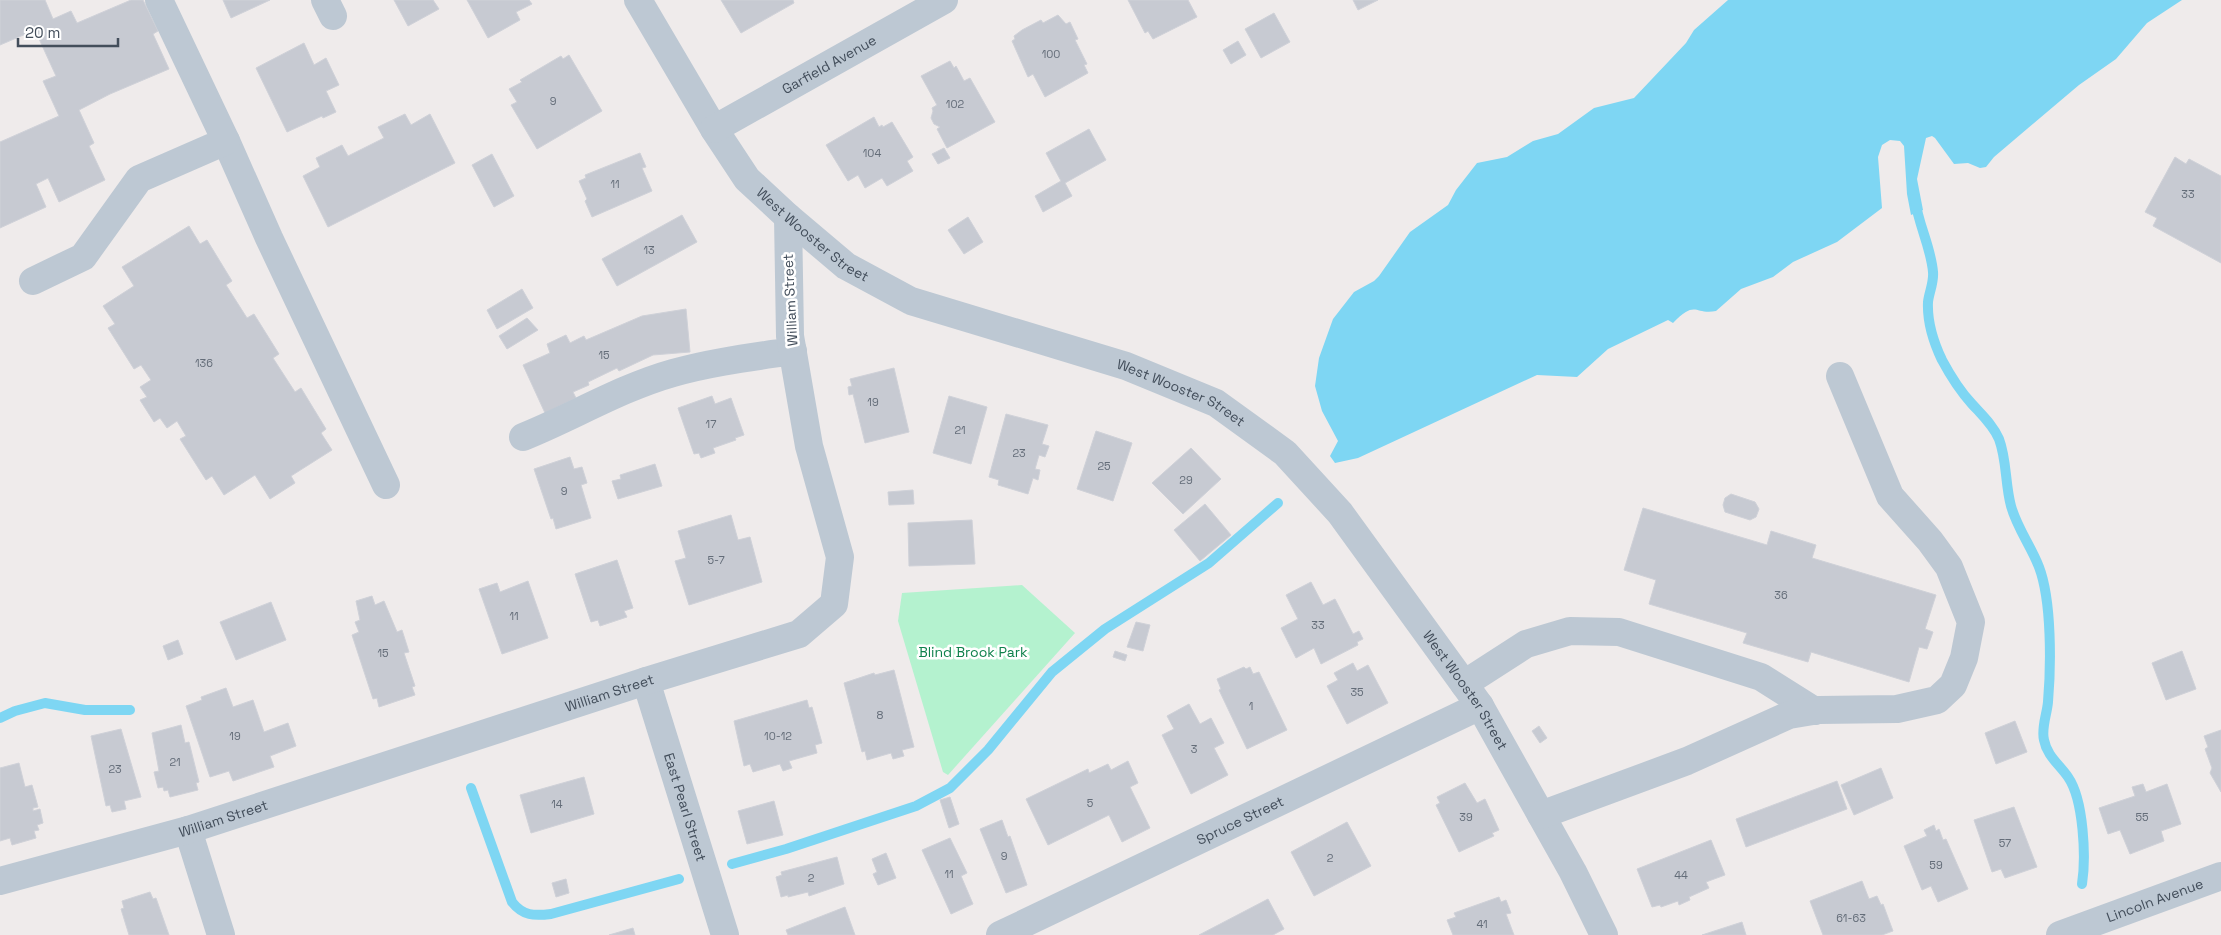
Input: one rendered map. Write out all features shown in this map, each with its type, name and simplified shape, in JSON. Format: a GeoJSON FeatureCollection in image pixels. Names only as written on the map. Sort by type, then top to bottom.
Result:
{"type":"FeatureCollection","features":[{"type":"Feature","properties":{"kind":"street"},"geometry":{"type":"LineString","coordinates":[[159,0],[386,485]]}},
{"type":"Feature","properties":{"kind":"street","name":"West Wooster Street"},"geometry":{"type":"LineString","coordinates":[[638,0],[714,129],[747,179],[846,266],[911,301],[1126,366],[1216,403],[1285,453],[1340,513],[1480,706],[1573,872],[1604,935]]}},
{"type":"Feature","properties":{"kind":"street","name":"Garfield Avenue"},"geometry":{"type":"LineString","coordinates":[[714,129],[944,0]]}},
{"type":"Feature","properties":{"kind":"street"},"geometry":{"type":"LineString","coordinates":[[33,281],[83,257],[139,179],[226,141]]}},
{"type":"Feature","properties":{"kind":"street","name":"William Street"},"geometry":{"type":"LineString","coordinates":[[0,882],[188,830],[646,681],[799,634],[834,604],[840,557],[809,446],[790,336],[788,217]]}},
{"type":"Feature","properties":{"kind":"street"},"geometry":{"type":"LineString","coordinates":[[523,437],[621,392],[672,373],[793,351]]}},
{"type":"Feature","properties":{"kind":"street"},"geometry":{"type":"LineString","coordinates":[[1541,815],[1687,761],[1788,715],[1814,711],[1897,709],[1936,700],[1953,685],[1964,658],[1971,622],[1949,567],[1930,541],[1890,496],[1840,376]]}},
{"type":"Feature","properties":{"kind":"street"},"geometry":{"type":"LineString","coordinates":[[1464,684],[1526,644],[1570,631],[1619,632],[1761,677],[1814,711]]}},
{"type":"Feature","properties":{"kind":"street","name":"East Pearl Street"},"geometry":{"type":"LineString","coordinates":[[646,681],[725,935]]}},
{"type":"Feature","properties":{"kind":"street","name":"Spruce Street"},"geometry":{"type":"LineString","coordinates":[[1000,935],[1480,706]]}},
{"type":"Feature","properties":{"kind":"street"},"geometry":{"type":"LineString","coordinates":[[188,830],[221,935]]}},
{"type":"Feature","properties":{"kind":"street","name":"Lincoln Avenue"},"geometry":{"type":"LineString","coordinates":[[2060,935],[2221,876]]}},
{"type":"Feature","properties":{"kind":"green space","name":"Blind Brook Park"},"geometry":{"type":"Polygon","coordinates":[[[1022,585],[1075,633],[948,775],[943,772],[898,621],[902,593],[1022,585]]]}},
{"type":"Feature","properties":{"kind":"water"},"geometry":{"type":"Polygon","coordinates":[[[1728,0],[2182,0],[2147,23],[2116,59],[2079,85],[1994,157],[1986,167],[1980,168],[1968,163],[1954,164],[1935,138],[1932,136],[1926,138],[1917,179],[1923,210],[1911,215],[1907,194],[1904,146],[1900,141],[1890,140],[1882,145],[1878,157],[1882,208],[1837,242],[1793,262],[1773,277],[1741,289],[1716,311],[1691,310],[1673,323],[1668,320],[1608,349],[1577,377],[1537,375],[1358,458],[1335,463],[1330,456],[1338,441],[1322,411],[1315,386],[1319,358],[1333,319],[1354,292],[1374,281],[1379,276],[1410,232],[1448,205],[1456,190],[1477,163],[1507,157],[1533,141],[1558,134],[1594,108],[1634,98],[1686,43],[1694,30],[1728,0]]]}},
{"type":"Feature","properties":{"kind":"building"},"geometry":{"type":"Polygon","coordinates":[[[0,0],[45,0],[53,19],[71,11],[77,23],[131,0],[143,0],[158,31],[153,34],[169,69],[110,94],[79,110],[94,143],[89,146],[105,180],[59,202],[48,178],[36,184],[46,207],[0,228],[0,142],[59,116],[43,81],[56,76],[35,30],[0,45],[0,0]]]}},
{"type":"Feature","properties":{"kind":"building"},"geometry":{"type":"Polygon","coordinates":[[[223,0],[270,0],[231,18],[223,0]]]}},
{"type":"Feature","properties":{"kind":"building"},"geometry":{"type":"Polygon","coordinates":[[[394,0],[433,0],[439,9],[408,26],[394,0]]]}},
{"type":"Feature","properties":{"kind":"building"},"geometry":{"type":"Polygon","coordinates":[[[467,0],[529,0],[532,4],[516,12],[520,20],[488,38],[467,0]]]}},
{"type":"Feature","properties":{"kind":"building"},"geometry":{"type":"Polygon","coordinates":[[[721,0],[793,0],[794,3],[741,33],[721,0]]]}},
{"type":"Feature","properties":{"kind":"building"},"geometry":{"type":"Polygon","coordinates":[[[1128,0],[1188,0],[1197,17],[1153,39],[1148,31],[1145,33],[1128,0]]]}},
{"type":"Feature","properties":{"kind":"building"},"geometry":{"type":"Polygon","coordinates":[[[1353,0],[1378,0],[1358,10],[1353,0]]]}},
{"type":"Feature","properties":{"kind":"building"},"geometry":{"type":"Polygon","coordinates":[[[1274,13],[1290,42],[1261,58],[1245,29],[1274,13]]]}},
{"type":"Feature","properties":{"kind":"building"},"geometry":{"type":"Polygon","coordinates":[[[1058,15],[1066,24],[1070,22],[1078,39],[1075,40],[1087,64],[1084,65],[1088,73],[1045,97],[1033,74],[1028,77],[1012,41],[1015,39],[1014,36],[1022,30],[1041,20],[1043,23],[1058,15]]]}},
{"type":"Feature","properties":{"kind":"building"},"geometry":{"type":"Polygon","coordinates":[[[1238,41],[1246,55],[1231,64],[1223,50],[1238,41]]]}},
{"type":"Feature","properties":{"kind":"building"},"geometry":{"type":"Polygon","coordinates":[[[304,43],[314,65],[326,58],[339,85],[326,91],[336,112],[323,118],[322,116],[287,132],[256,68],[304,43]]]}},
{"type":"Feature","properties":{"kind":"building"},"geometry":{"type":"Polygon","coordinates":[[[569,55],[602,111],[537,149],[511,105],[517,102],[509,89],[522,82],[520,80],[561,56],[563,59],[569,55]]]}},
{"type":"Feature","properties":{"kind":"building"},"geometry":{"type":"Polygon","coordinates":[[[950,61],[954,68],[956,66],[964,81],[970,78],[995,122],[947,148],[937,129],[940,127],[934,124],[931,118],[932,108],[937,105],[921,76],[950,61]]]}},
{"type":"Feature","properties":{"kind":"building"},"geometry":{"type":"Polygon","coordinates":[[[405,114],[411,125],[430,114],[455,163],[328,227],[303,176],[320,167],[316,158],[342,145],[348,156],[384,138],[378,127],[405,114]]]}},
{"type":"Feature","properties":{"kind":"building"},"geometry":{"type":"Polygon","coordinates":[[[874,117],[879,127],[892,122],[913,157],[907,161],[913,171],[887,186],[882,178],[865,188],[858,175],[848,181],[826,145],[874,117]]]}},
{"type":"Feature","properties":{"kind":"building"},"geometry":{"type":"Polygon","coordinates":[[[1089,129],[1106,160],[1065,183],[1072,196],[1043,212],[1035,196],[1061,181],[1046,153],[1089,129]]]}},
{"type":"Feature","properties":{"kind":"building"},"geometry":{"type":"Polygon","coordinates":[[[944,148],[950,158],[938,164],[932,154],[944,148]]]}},
{"type":"Feature","properties":{"kind":"building"},"geometry":{"type":"Polygon","coordinates":[[[640,153],[646,167],[642,168],[652,191],[592,217],[579,181],[586,178],[585,175],[640,153]]]}},
{"type":"Feature","properties":{"kind":"building"},"geometry":{"type":"Polygon","coordinates":[[[492,154],[514,196],[494,207],[472,165],[492,154]]]}},
{"type":"Feature","properties":{"kind":"building"},"geometry":{"type":"Polygon","coordinates":[[[2175,157],[2186,164],[2189,159],[2221,176],[2221,263],[2153,226],[2157,218],[2145,212],[2175,157]]]}},
{"type":"Feature","properties":{"kind":"building"},"geometry":{"type":"Polygon","coordinates":[[[682,215],[697,242],[617,286],[602,259],[682,215]]]}},
{"type":"Feature","properties":{"kind":"building"},"geometry":{"type":"Polygon","coordinates":[[[968,217],[983,242],[964,254],[948,230],[968,217]]]}},
{"type":"Feature","properties":{"kind":"building"},"geometry":{"type":"Polygon","coordinates":[[[189,226],[200,244],[207,240],[232,281],[226,285],[247,318],[254,314],[279,354],[273,358],[295,392],[301,388],[326,429],[321,433],[332,450],[291,476],[295,483],[270,499],[255,475],[224,495],[212,476],[206,480],[180,439],[186,436],[177,421],[167,428],[160,418],[154,422],[140,400],[147,397],[140,387],[151,380],[141,365],[134,369],[108,328],[115,324],[103,306],[134,286],[122,267],[189,226]]]}},
{"type":"Feature","properties":{"kind":"building"},"geometry":{"type":"Polygon","coordinates":[[[522,289],[533,308],[497,329],[487,310],[522,289]]]}},
{"type":"Feature","properties":{"kind":"building"},"geometry":{"type":"Polygon","coordinates":[[[686,309],[690,352],[653,355],[619,371],[617,368],[588,382],[589,385],[573,392],[576,398],[545,413],[523,365],[550,353],[547,344],[566,335],[570,343],[584,336],[586,340],[642,316],[686,309]]]}},
{"type":"Feature","properties":{"kind":"building"},"geometry":{"type":"Polygon","coordinates":[[[527,318],[538,330],[507,349],[499,336],[527,318]]]}},
{"type":"Feature","properties":{"kind":"building"},"geometry":{"type":"Polygon","coordinates":[[[894,368],[909,432],[865,443],[853,394],[849,395],[848,387],[852,386],[850,379],[894,368]]]}},
{"type":"Feature","properties":{"kind":"building"},"geometry":{"type":"Polygon","coordinates":[[[712,396],[715,404],[731,398],[744,435],[735,438],[736,440],[713,448],[715,453],[701,458],[699,453],[694,454],[678,408],[712,396]]]}},
{"type":"Feature","properties":{"kind":"building"},"geometry":{"type":"Polygon","coordinates":[[[949,396],[987,407],[971,464],[933,453],[949,396]]]}},
{"type":"Feature","properties":{"kind":"building"},"geometry":{"type":"Polygon","coordinates":[[[1006,414],[1048,425],[1042,444],[1049,446],[1045,457],[1039,455],[1035,469],[1040,470],[1038,480],[1033,478],[1028,494],[998,485],[999,480],[989,477],[1006,414]]]}},
{"type":"Feature","properties":{"kind":"building"},"geometry":{"type":"Polygon","coordinates":[[[1096,431],[1132,443],[1113,501],[1077,489],[1096,431]]]}},
{"type":"Feature","properties":{"kind":"building"},"geometry":{"type":"Polygon","coordinates":[[[1191,448],[1221,479],[1183,514],[1152,483],[1191,448]]]}},
{"type":"Feature","properties":{"kind":"building"},"geometry":{"type":"Polygon","coordinates":[[[570,457],[574,469],[582,467],[587,483],[581,485],[591,518],[556,529],[534,469],[570,457]]]}},
{"type":"Feature","properties":{"kind":"building"},"geometry":{"type":"Polygon","coordinates":[[[655,464],[662,486],[618,499],[612,481],[621,479],[620,475],[655,464]]]}},
{"type":"Feature","properties":{"kind":"building"},"geometry":{"type":"Polygon","coordinates":[[[913,490],[914,504],[889,505],[888,492],[913,490]]]}},
{"type":"Feature","properties":{"kind":"building"},"geometry":{"type":"Polygon","coordinates":[[[1731,494],[1755,502],[1759,509],[1756,517],[1750,520],[1725,512],[1723,505],[1725,498],[1731,494]]]}},
{"type":"Feature","properties":{"kind":"building"},"geometry":{"type":"Polygon","coordinates":[[[1205,504],[1231,535],[1200,561],[1174,530],[1205,504]]]}},
{"type":"Feature","properties":{"kind":"building"},"geometry":{"type":"Polygon","coordinates":[[[1643,508],[1767,545],[1771,531],[1816,545],[1812,558],[1936,595],[1925,629],[1933,632],[1927,649],[1919,647],[1909,682],[1811,652],[1808,662],[1743,643],[1747,633],[1649,604],[1656,580],[1624,570],[1643,508]]]}},
{"type":"Feature","properties":{"kind":"building"},"geometry":{"type":"Polygon","coordinates":[[[731,515],[738,540],[750,537],[762,582],[689,605],[675,561],[686,558],[678,531],[731,515]]]}},
{"type":"Feature","properties":{"kind":"building"},"geometry":{"type":"Polygon","coordinates":[[[972,520],[975,564],[909,566],[908,523],[972,520]]]}},
{"type":"Feature","properties":{"kind":"building"},"geometry":{"type":"Polygon","coordinates":[[[617,560],[633,608],[624,611],[627,617],[600,626],[598,620],[591,622],[575,574],[617,560]]]}},
{"type":"Feature","properties":{"kind":"building"},"geometry":{"type":"Polygon","coordinates":[[[528,581],[548,638],[502,654],[479,589],[497,583],[500,592],[528,581]]]}},
{"type":"Feature","properties":{"kind":"building"},"geometry":{"type":"Polygon","coordinates":[[[1311,582],[1323,605],[1335,599],[1353,634],[1359,631],[1363,639],[1357,642],[1358,645],[1321,664],[1314,648],[1296,658],[1281,628],[1298,619],[1286,595],[1311,582]]]}},
{"type":"Feature","properties":{"kind":"building"},"geometry":{"type":"Polygon","coordinates":[[[372,596],[375,605],[384,601],[397,632],[402,630],[409,652],[404,653],[415,686],[412,687],[415,695],[379,707],[377,698],[373,699],[352,635],[359,632],[355,622],[360,620],[356,601],[372,596]]]}},
{"type":"Feature","properties":{"kind":"building"},"geometry":{"type":"Polygon","coordinates":[[[271,602],[286,640],[236,660],[220,622],[271,602]]]}},
{"type":"Feature","properties":{"kind":"building"},"geometry":{"type":"Polygon","coordinates":[[[1136,622],[1150,625],[1143,651],[1127,647],[1136,622]]]}},
{"type":"Feature","properties":{"kind":"building"},"geometry":{"type":"Polygon","coordinates":[[[178,640],[183,654],[168,660],[163,646],[178,640]]]}},
{"type":"Feature","properties":{"kind":"building"},"geometry":{"type":"Polygon","coordinates":[[[1115,651],[1127,655],[1125,661],[1113,657],[1115,651]]]}},
{"type":"Feature","properties":{"kind":"building"},"geometry":{"type":"Polygon","coordinates":[[[2182,651],[2196,689],[2166,700],[2152,663],[2182,651]]]}},
{"type":"Feature","properties":{"kind":"building"},"geometry":{"type":"Polygon","coordinates":[[[1353,663],[1357,671],[1368,665],[1388,703],[1347,724],[1327,686],[1338,680],[1334,673],[1353,663]]]}},
{"type":"Feature","properties":{"kind":"building"},"geometry":{"type":"Polygon","coordinates":[[[1244,667],[1246,669],[1250,667],[1253,674],[1259,672],[1287,730],[1247,749],[1219,690],[1221,689],[1217,679],[1244,667]]]}},
{"type":"Feature","properties":{"kind":"building"},"geometry":{"type":"Polygon","coordinates":[[[894,670],[914,747],[902,750],[904,756],[893,759],[891,753],[867,760],[865,751],[862,752],[844,683],[874,673],[875,675],[894,670]]]}},
{"type":"Feature","properties":{"kind":"building"},"geometry":{"type":"Polygon","coordinates":[[[226,688],[233,707],[253,700],[264,732],[288,723],[296,746],[270,756],[274,767],[233,781],[229,771],[210,777],[186,706],[202,700],[201,697],[226,688]]]}},
{"type":"Feature","properties":{"kind":"building"},"geometry":{"type":"Polygon","coordinates":[[[807,700],[809,708],[812,707],[822,743],[815,745],[817,753],[789,761],[792,768],[783,771],[780,764],[753,772],[750,764],[744,766],[734,721],[807,700]]]}},
{"type":"Feature","properties":{"kind":"building"},"geometry":{"type":"Polygon","coordinates":[[[1189,704],[1200,724],[1211,718],[1224,743],[1214,748],[1228,775],[1191,794],[1162,735],[1174,729],[1167,716],[1189,704]]]}},
{"type":"Feature","properties":{"kind":"building"},"geometry":{"type":"Polygon","coordinates":[[[2015,721],[2027,752],[1996,764],[1985,733],[2015,721]]]}},
{"type":"Feature","properties":{"kind":"building"},"geometry":{"type":"Polygon","coordinates":[[[181,725],[185,743],[189,742],[199,782],[196,783],[198,790],[170,797],[168,790],[164,791],[163,787],[158,788],[154,772],[159,771],[152,733],[181,725]]]}},
{"type":"Feature","properties":{"kind":"building"},"geometry":{"type":"Polygon","coordinates":[[[1539,726],[1547,738],[1540,743],[1532,731],[1539,726]]]}},
{"type":"Feature","properties":{"kind":"building"},"geometry":{"type":"Polygon","coordinates":[[[121,729],[141,797],[124,801],[126,809],[112,812],[110,805],[106,806],[91,736],[121,729]]]}},
{"type":"Feature","properties":{"kind":"building"},"geometry":{"type":"Polygon","coordinates":[[[2221,730],[2221,792],[2210,773],[2212,768],[2205,749],[2208,747],[2204,736],[2221,730]]]}},
{"type":"Feature","properties":{"kind":"building"},"geometry":{"type":"Polygon","coordinates":[[[1128,761],[1138,783],[1130,787],[1150,828],[1122,842],[1109,815],[1048,845],[1026,799],[1088,769],[1089,773],[1108,764],[1111,770],[1128,761]]]}},
{"type":"Feature","properties":{"kind":"building"},"geometry":{"type":"Polygon","coordinates":[[[19,763],[25,787],[32,785],[38,807],[33,808],[33,811],[40,809],[43,823],[37,825],[39,830],[34,831],[36,838],[12,845],[10,838],[0,841],[0,768],[19,763]]]}},
{"type":"Feature","properties":{"kind":"building"},"geometry":{"type":"Polygon","coordinates":[[[1881,768],[1893,798],[1854,815],[1841,785],[1881,768]]]}},
{"type":"Feature","properties":{"kind":"building"},"geometry":{"type":"Polygon","coordinates":[[[584,777],[594,814],[531,833],[520,795],[584,777]]]}},
{"type":"Feature","properties":{"kind":"building"},"geometry":{"type":"Polygon","coordinates":[[[1837,781],[1847,809],[1746,847],[1736,819],[1837,781]]]}},
{"type":"Feature","properties":{"kind":"building"},"geometry":{"type":"Polygon","coordinates":[[[1465,783],[1477,803],[1485,799],[1499,830],[1492,833],[1494,836],[1459,852],[1436,805],[1440,803],[1437,797],[1465,783]]]}},
{"type":"Feature","properties":{"kind":"building"},"geometry":{"type":"Polygon","coordinates":[[[2143,784],[2146,792],[2167,784],[2181,824],[2161,831],[2164,841],[2130,854],[2120,830],[2108,834],[2099,808],[2135,796],[2132,787],[2143,784]]]}},
{"type":"Feature","properties":{"kind":"building"},"geometry":{"type":"Polygon","coordinates":[[[950,797],[959,824],[949,828],[940,800],[950,797]]]}},
{"type":"Feature","properties":{"kind":"building"},"geometry":{"type":"Polygon","coordinates":[[[774,801],[783,835],[747,844],[738,811],[774,801]]]}},
{"type":"Feature","properties":{"kind":"building"},"geometry":{"type":"Polygon","coordinates":[[[2014,807],[2037,867],[2005,878],[2001,869],[1992,872],[1974,820],[2014,807]]]}},
{"type":"Feature","properties":{"kind":"building"},"geometry":{"type":"Polygon","coordinates":[[[1002,820],[1008,837],[1010,836],[1027,885],[1006,893],[980,829],[1002,820]]]}},
{"type":"Feature","properties":{"kind":"building"},"geometry":{"type":"Polygon","coordinates":[[[1347,822],[1371,866],[1314,896],[1291,852],[1347,822]]]}},
{"type":"Feature","properties":{"kind":"building"},"geometry":{"type":"Polygon","coordinates":[[[1934,825],[1936,831],[1939,829],[1943,840],[1946,839],[1968,889],[1938,902],[1931,886],[1922,890],[1904,846],[1927,836],[1924,830],[1934,825]]]}},
{"type":"Feature","properties":{"kind":"building"},"geometry":{"type":"Polygon","coordinates":[[[950,838],[967,873],[961,876],[973,904],[951,914],[922,850],[950,838]]]}},
{"type":"Feature","properties":{"kind":"building"},"geometry":{"type":"Polygon","coordinates":[[[1711,840],[1725,875],[1706,882],[1709,888],[1689,897],[1690,900],[1679,905],[1678,901],[1661,907],[1660,905],[1652,907],[1637,869],[1711,840]]]}},
{"type":"Feature","properties":{"kind":"building"},"geometry":{"type":"Polygon","coordinates":[[[886,853],[896,878],[878,885],[873,874],[877,872],[872,859],[886,853]]]}},
{"type":"Feature","properties":{"kind":"building"},"geometry":{"type":"Polygon","coordinates":[[[837,857],[844,884],[809,896],[808,892],[781,897],[776,877],[782,875],[781,872],[837,857]]]}},
{"type":"Feature","properties":{"kind":"building"},"geometry":{"type":"Polygon","coordinates":[[[566,879],[569,893],[556,897],[552,883],[566,879]]]}},
{"type":"Feature","properties":{"kind":"building"},"geometry":{"type":"Polygon","coordinates":[[[1862,881],[1869,899],[1877,896],[1881,905],[1883,904],[1893,931],[1882,935],[1823,935],[1810,901],[1862,881]]]}},
{"type":"Feature","properties":{"kind":"building"},"geometry":{"type":"Polygon","coordinates":[[[150,892],[153,899],[156,898],[169,935],[129,935],[121,909],[124,908],[122,901],[150,892]]]}},
{"type":"Feature","properties":{"kind":"building"},"geometry":{"type":"Polygon","coordinates":[[[1499,897],[1501,902],[1506,900],[1511,913],[1506,914],[1514,935],[1453,935],[1447,920],[1456,917],[1454,913],[1499,897]]]}},
{"type":"Feature","properties":{"kind":"building"},"geometry":{"type":"Polygon","coordinates":[[[1268,899],[1284,929],[1273,935],[1199,935],[1268,899]]]}},
{"type":"Feature","properties":{"kind":"building"},"geometry":{"type":"Polygon","coordinates":[[[845,907],[855,935],[788,935],[786,930],[845,907]]]}},
{"type":"Feature","properties":{"kind":"building"},"geometry":{"type":"Polygon","coordinates":[[[1742,922],[1746,935],[1702,935],[1742,922]]]}},
{"type":"Feature","properties":{"kind":"building"},"geometry":{"type":"Polygon","coordinates":[[[633,928],[635,935],[609,935],[633,928]]]}},
{"type":"Feature","properties":{"kind":"waterway"},"geometry":{"type":"LineString","coordinates":[[1915,199],[1932,263],[1933,280],[1928,310],[1933,339],[1942,360],[1956,383],[1997,434],[2002,447],[2011,506],[2036,559],[2043,581],[2048,615],[2050,653],[2048,702],[2043,735],[2048,751],[2068,777],[2078,800],[2084,845],[2082,884]]}},
{"type":"Feature","properties":{"kind":"waterway"},"geometry":{"type":"LineString","coordinates":[[732,864],[786,849],[916,806],[950,788],[988,750],[1052,672],[1105,629],[1209,563],[1278,503]]}},
{"type":"Feature","properties":{"kind":"waterway"},"geometry":{"type":"LineString","coordinates":[[0,718],[15,711],[45,703],[85,710],[130,710]]}},
{"type":"Feature","properties":{"kind":"waterway"},"geometry":{"type":"LineString","coordinates":[[471,788],[512,902],[520,910],[529,914],[551,914],[679,879]]}}]}
